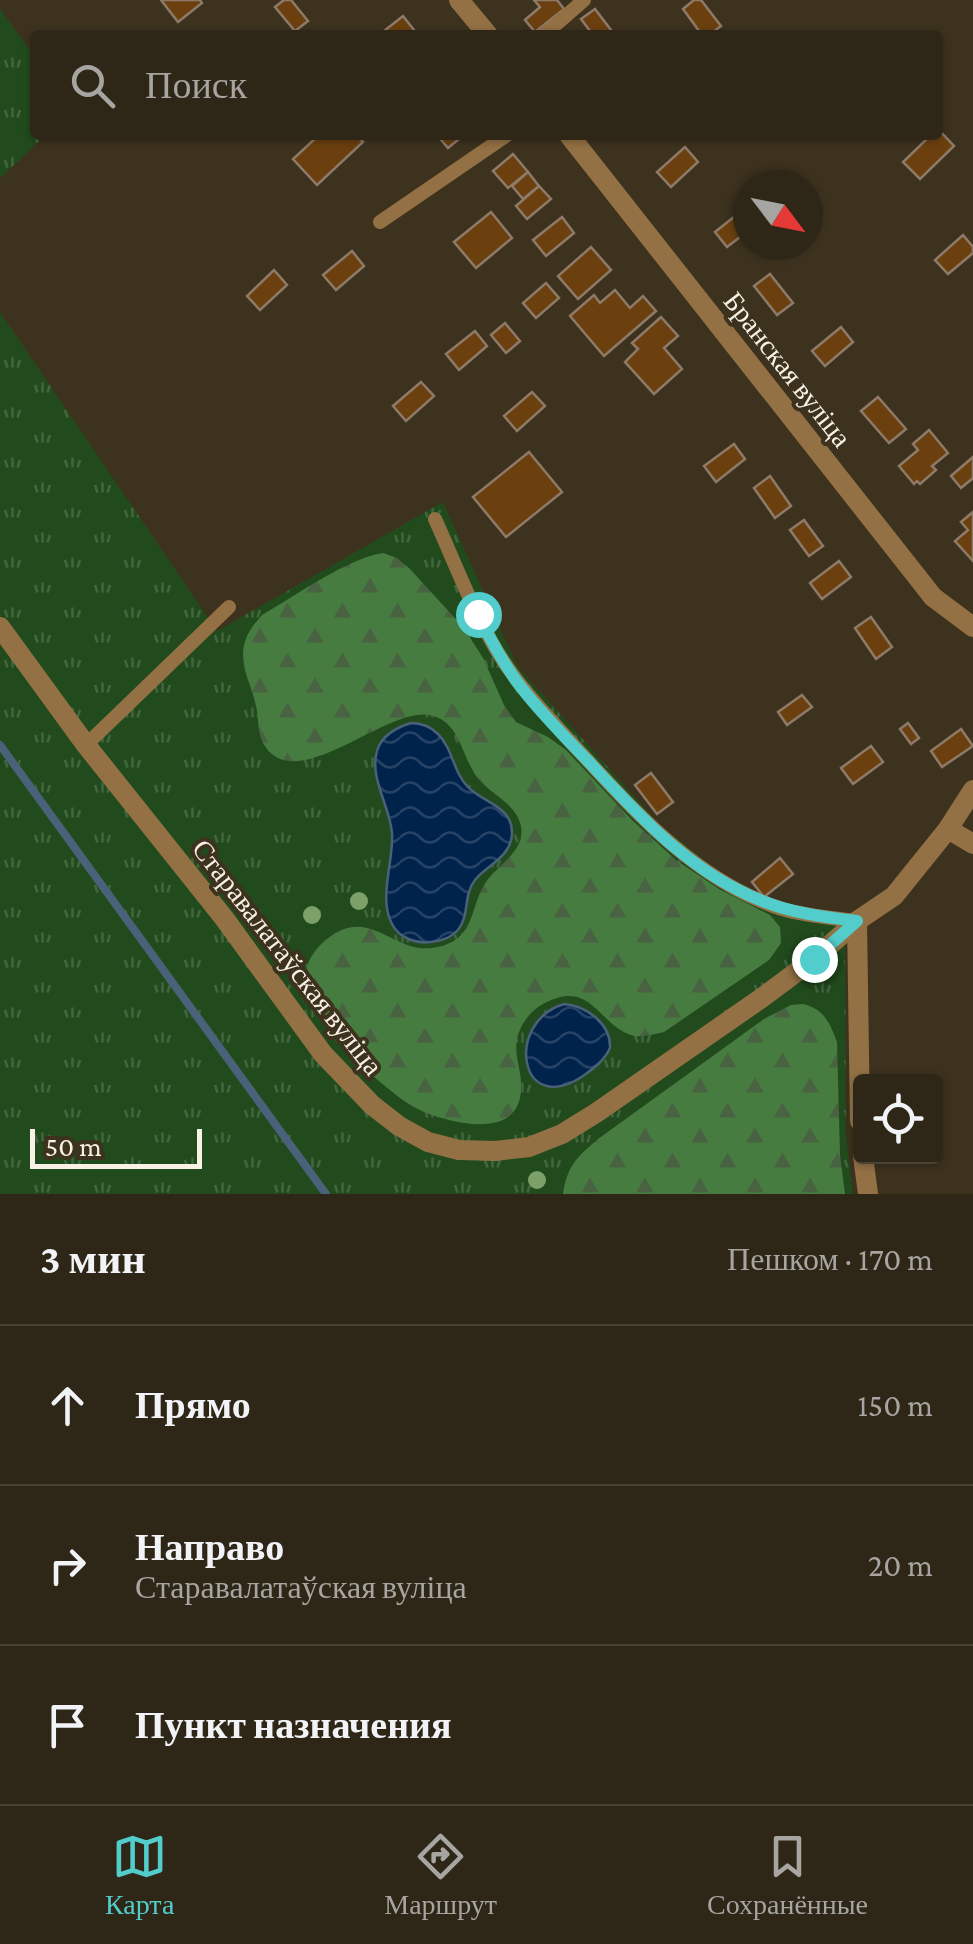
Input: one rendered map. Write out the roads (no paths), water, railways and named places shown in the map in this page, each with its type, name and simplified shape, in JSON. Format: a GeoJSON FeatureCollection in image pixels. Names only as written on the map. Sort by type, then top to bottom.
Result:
{"type":"FeatureCollection","features":[{"type":"Feature","properties":{"kind":"street"},"geometry":{"type":"LineString","coordinates":[[459,0],[484,30]]}},
{"type":"Feature","properties":{"kind":"street","name":"Бранская вуліца"},"geometry":{"type":"LineString","coordinates":[[573,140],[932,597],[973,627]]}},
{"type":"Feature","properties":{"kind":"street","name":"Старавалатаўская вуліца"},"geometry":{"type":"LineString","coordinates":[[0,627],[86,745],[224,918],[300,1025],[372,1106],[428,1142],[459,1150],[495,1152],[528,1147],[562,1134],[763,997],[857,921]]}},
{"type":"Feature","properties":{"kind":"street"},"geometry":{"type":"LineString","coordinates":[[859,1074],[857,921],[894,896],[948,830],[973,790]]}},
{"type":"Feature","properties":{"kind":"street"},"geometry":{"type":"LineString","coordinates":[[948,830],[973,844]]}},
{"type":"Feature","properties":{"kind":"street"},"geometry":{"type":"LineString","coordinates":[[864,1164],[868,1194]]}},
{"type":"Feature","properties":{"kind":"lane"},"geometry":{"type":"LineString","coordinates":[[550,30],[584,0]]}},
{"type":"Feature","properties":{"kind":"lane"},"geometry":{"type":"LineString","coordinates":[[380,222],[500,140]]}},
{"type":"Feature","properties":{"kind":"lane"},"geometry":{"type":"LineString","coordinates":[[435,519],[496,651],[520,685],[646,821],[700,867],[758,900],[784,910],[857,921]]}},
{"type":"Feature","properties":{"kind":"lane"},"geometry":{"type":"LineString","coordinates":[[86,745],[229,607]]}},
{"type":"Feature","properties":{"kind":"water"},"geometry":{"type":"Polygon","coordinates":[[[411,723],[438,734],[463,781],[508,817],[512,834],[503,855],[471,886],[458,930],[446,939],[431,942],[414,941],[399,933],[386,903],[392,833],[375,761],[386,737],[411,723]]]}},
{"type":"Feature","properties":{"kind":"water"},"geometry":{"type":"Polygon","coordinates":[[[564,1004],[581,1008],[596,1018],[606,1031],[610,1048],[583,1076],[561,1086],[545,1085],[533,1077],[527,1063],[527,1046],[533,1029],[545,1014],[564,1004]]]}},
{"type":"Feature","properties":{"kind":"waterway"},"geometry":{"type":"LineString","coordinates":[[0,745],[326,1194]]}}]}
